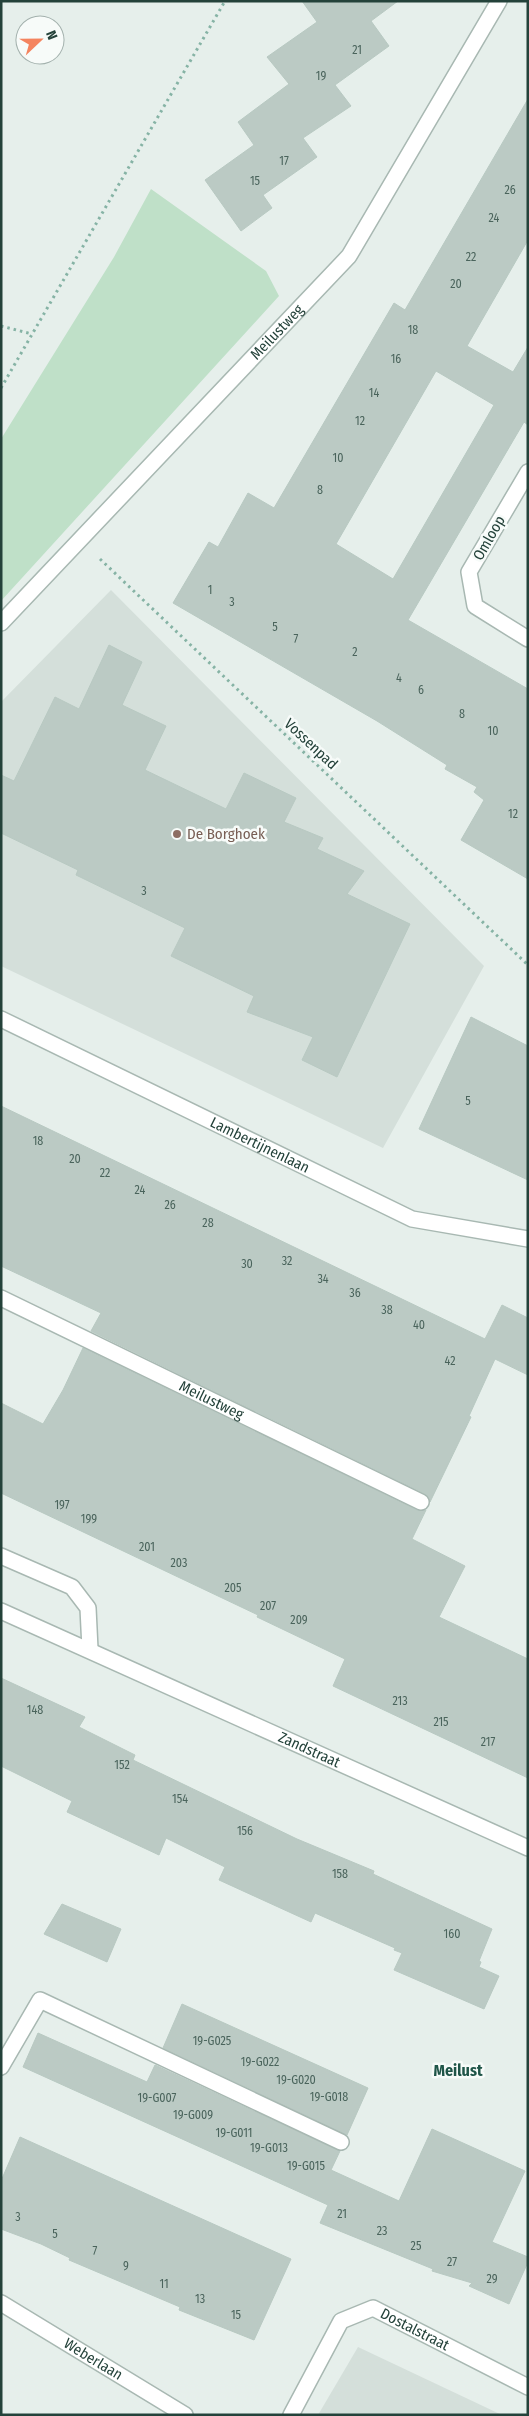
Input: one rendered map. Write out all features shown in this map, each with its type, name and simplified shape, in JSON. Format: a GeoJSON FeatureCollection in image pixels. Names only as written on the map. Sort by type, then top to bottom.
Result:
{"type":"FeatureCollection","features":[{"type":"Feature","properties":{"kind":"street","name":"Meilustweg"},"geometry":{"type":"LineString","coordinates":[[1,623],[349,256],[500,1]]}},
{"type":"Feature","properties":{"kind":"street","name":"Omloop"},"geometry":{"type":"LineString","coordinates":[[528,472],[469,572],[475,606],[528,639]]}},
{"type":"Feature","properties":{"kind":"street","name":"Lambertijnenlaan"},"geometry":{"type":"LineString","coordinates":[[1,1020],[412,1219],[528,1239]]}},
{"type":"Feature","properties":{"kind":"street","name":"Meilustweg"},"geometry":{"type":"LineString","coordinates":[[1,1298],[421,1502]]}},
{"type":"Feature","properties":{"kind":"street"},"geometry":{"type":"LineString","coordinates":[[1,1556],[72,1587],[88,1608],[90,1649]]}},
{"type":"Feature","properties":{"kind":"street","name":"Zandstraat"},"geometry":{"type":"LineString","coordinates":[[1,1611],[90,1649],[528,1848]]}},
{"type":"Feature","properties":{"kind":"street"},"geometry":{"type":"LineString","coordinates":[[1,2066],[40,2000],[341,2142]]}},
{"type":"Feature","properties":{"kind":"street","name":"Weberlaan"},"geometry":{"type":"LineString","coordinates":[[1,2303],[185,2415]]}},
{"type":"Feature","properties":{"kind":"street","name":"Dostalstraat"},"geometry":{"type":"LineString","coordinates":[[291,2415],[340,2321],[373,2308],[528,2387]]}},
{"type":"Feature","properties":{"kind":"path"},"geometry":{"type":"LineString","coordinates":[[1,388],[225,1]]}},
{"type":"Feature","properties":{"kind":"path"},"geometry":{"type":"LineString","coordinates":[[1,326],[32,334]]}},
{"type":"Feature","properties":{"kind":"path","name":"Vossenpad"},"geometry":{"type":"LineString","coordinates":[[79,540],[528,965]]}},
{"type":"Feature","properties":{"kind":"shaded area","name":"De Borghoek"},"geometry":{"type":"Polygon","coordinates":[[[111,590],[484,966],[383,1148],[1,966],[1,702],[111,590]]]}},
{"type":"Feature","properties":{"kind":"shaded area"},"geometry":{"type":"Polygon","coordinates":[[[358,2347],[502,2415],[318,2415],[358,2347]]]}},
{"type":"Feature","properties":{"kind":"green space"},"geometry":{"type":"Polygon","coordinates":[[[151,189],[266,271],[279,296],[1,601],[1,439],[114,257],[151,189]]]}},
{"type":"Feature","properties":{"kind":"building"},"geometry":{"type":"Polygon","coordinates":[[[302,1],[398,1],[371,21],[389,46],[335,85],[351,106],[303,138],[317,157],[263,195],[272,208],[241,231],[205,180],[254,145],[238,122],[289,84],[267,57],[317,22],[302,1]]]}},
{"type":"Feature","properties":{"kind":"building"},"geometry":{"type":"Polygon","coordinates":[[[528,99],[528,240],[467,346],[513,372],[528,347],[528,425],[524,422],[408,620],[528,689],[528,879],[461,840],[484,800],[474,792],[477,787],[445,769],[447,765],[377,721],[173,603],[209,542],[218,547],[248,493],[274,508],[394,303],[405,310],[528,99]],[[436,371],[336,544],[393,579],[494,405],[436,371]]]}},
{"type":"Feature","properties":{"kind":"building"},"geometry":{"type":"Polygon","coordinates":[[[109,645],[142,662],[122,705],[166,726],[145,770],[226,809],[244,773],[296,798],[284,822],[323,838],[317,849],[364,871],[347,894],[410,924],[337,1077],[302,1060],[313,1037],[247,1012],[254,996],[171,956],[185,928],[76,875],[78,870],[1,833],[1,775],[14,781],[55,697],[79,709],[109,645]]]}},
{"type":"Feature","properties":{"kind":"building"},"geometry":{"type":"Polygon","coordinates":[[[471,1017],[528,1046],[528,1180],[419,1129],[471,1017]]]}},
{"type":"Feature","properties":{"kind":"building"},"geometry":{"type":"Polygon","coordinates":[[[1,1106],[485,1339],[502,1305],[528,1318],[528,1375],[495,1359],[469,1416],[471,1417],[430,1502],[425,1494],[91,1331],[101,1313],[1,1266],[1,1106]]]}},
{"type":"Feature","properties":{"kind":"building"},"geometry":{"type":"Polygon","coordinates":[[[83,1348],[417,1510],[426,1510],[412,1539],[465,1566],[439,1617],[528,1659],[528,1778],[333,1686],[345,1659],[257,1617],[258,1615],[1,1493],[1,1403],[43,1424],[63,1390],[83,1348]]]}},
{"type":"Feature","properties":{"kind":"building"},"geometry":{"type":"Polygon","coordinates":[[[1,1678],[85,1717],[79,1727],[135,1755],[133,1760],[297,1839],[374,1871],[373,1874],[492,1929],[479,1961],[481,1962],[479,1967],[499,1976],[484,2009],[394,1970],[402,1953],[394,1950],[395,1948],[315,1913],[311,1922],[219,1880],[225,1867],[166,1838],[159,1855],[67,1812],[72,1801],[1,1766],[1,1678]]]}},
{"type":"Feature","properties":{"kind":"building"},"geometry":{"type":"Polygon","coordinates":[[[62,1904],[121,1929],[107,1962],[44,1934],[62,1904]]]}},
{"type":"Feature","properties":{"kind":"building"},"geometry":{"type":"Polygon","coordinates":[[[182,2004],[368,2088],[347,2135],[163,2048],[182,2004]]]}},
{"type":"Feature","properties":{"kind":"building"},"geometry":{"type":"Polygon","coordinates":[[[38,2033],[147,2082],[155,2065],[340,2151],[331,2170],[399,2201],[432,2129],[525,2171],[492,2242],[528,2257],[528,2262],[509,2304],[469,2286],[472,2283],[432,2271],[433,2269],[320,2223],[328,2205],[23,2067],[38,2033]]]}},
{"type":"Feature","properties":{"kind":"building"},"geometry":{"type":"Polygon","coordinates":[[[20,2137],[291,2259],[254,2340],[179,2310],[180,2307],[69,2260],[70,2258],[41,2244],[1,2229],[1,2181],[20,2137]]]}},
{"type":"Feature","properties":{"kind":"place","name":"De Borghoek"},"geometry":{"type":"Point","coordinates":[177,834]}},
{"type":"Feature","properties":{"kind":"district","name":"Meilust"},"geometry":{"type":"Point","coordinates":[458,2070]}}]}
